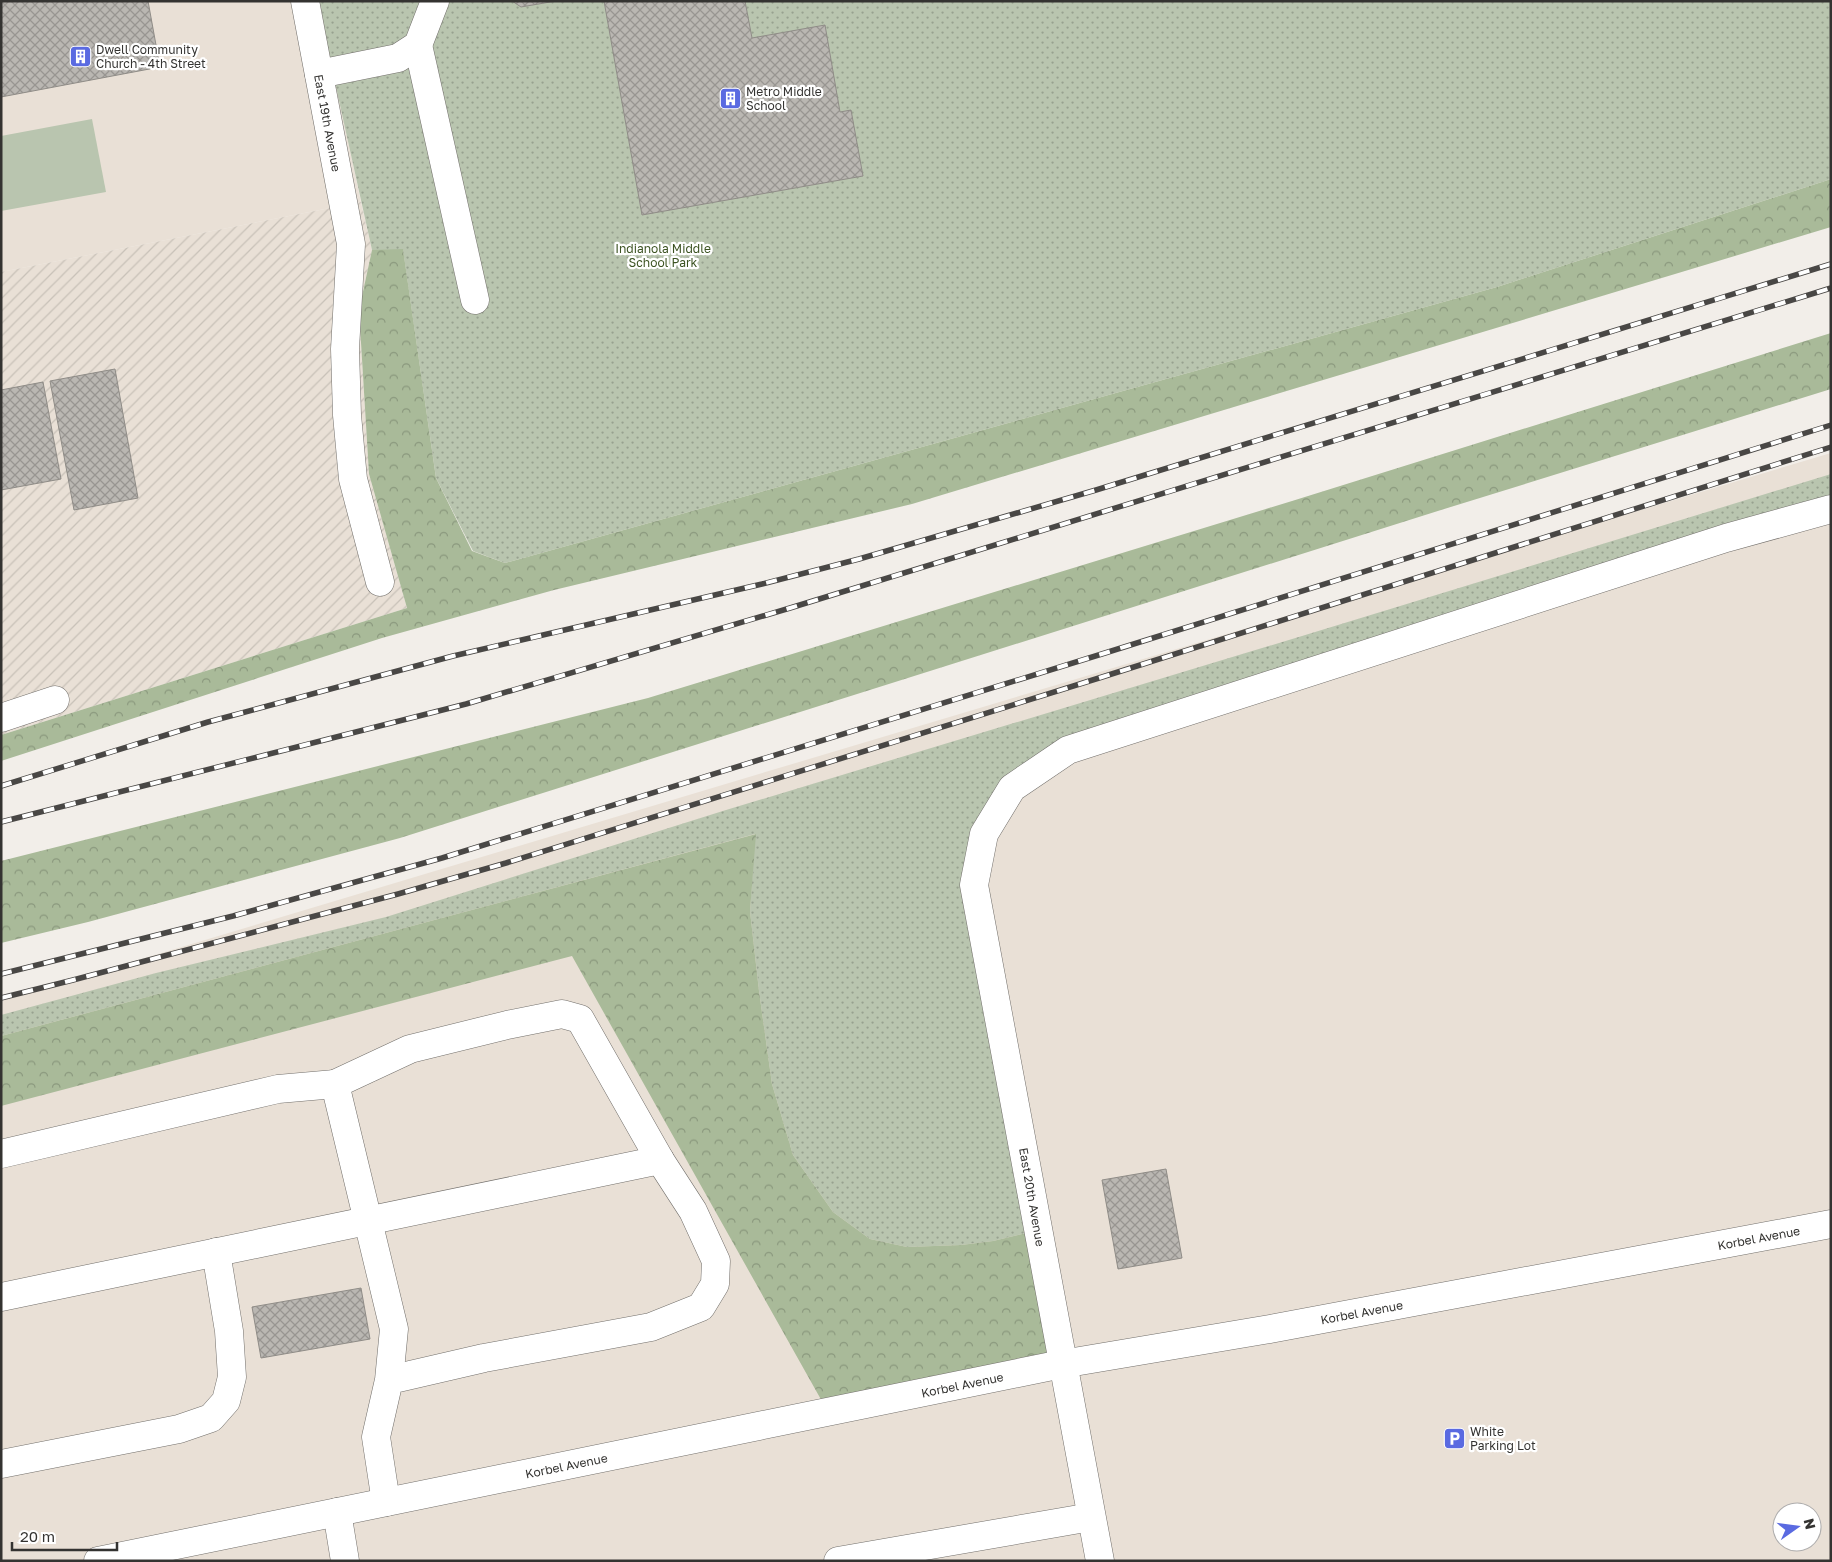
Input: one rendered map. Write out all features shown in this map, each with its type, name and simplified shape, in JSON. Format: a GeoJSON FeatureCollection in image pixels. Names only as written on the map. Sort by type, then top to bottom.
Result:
{"type":"FeatureCollection","features":[{"type":"Feature","properties":{"kind":"street","name":"East 19th Avenue"},"geometry":{"type":"LineString","coordinates":[[305,1],[351,244],[346,349],[347,415],[353,479],[380,582]]}},
{"type":"Feature","properties":{"kind":"street"},"geometry":{"type":"LineString","coordinates":[[435,1],[418,45],[475,300]]}},
{"type":"Feature","properties":{"kind":"street"},"geometry":{"type":"LineString","coordinates":[[319,74],[398,58],[418,45]]}},
{"type":"Feature","properties":{"kind":"street","name":"East 20th Avenue"},"geometry":{"type":"LineString","coordinates":[[1100,1561],[974,884],[984,834],[1012,788],[1068,750],[1726,538],[1831,509]]}},
{"type":"Feature","properties":{"kind":"street"},"geometry":{"type":"LineString","coordinates":[[1,718],[55,700]]}},
{"type":"Feature","properties":{"kind":"street"},"geometry":{"type":"LineString","coordinates":[[1,1154],[278,1089],[335,1084],[410,1049],[507,1025],[562,1014],[580,1019],[660,1160],[693,1211],[716,1262],[715,1284],[701,1307],[651,1328],[484,1358],[389,1380]]}},
{"type":"Feature","properties":{"kind":"street"},"geometry":{"type":"LineString","coordinates":[[335,1084],[394,1329],[389,1380],[376,1437],[386,1502]]}},
{"type":"Feature","properties":{"kind":"street"},"geometry":{"type":"LineString","coordinates":[[1,1297],[660,1160]]}},
{"type":"Feature","properties":{"kind":"street","name":"Korbel Avenue"},"geometry":{"type":"LineString","coordinates":[[98,1561],[1062,1364],[1270,1329],[1831,1224]]}},
{"type":"Feature","properties":{"kind":"street"},"geometry":{"type":"LineString","coordinates":[[1,1464],[179,1429],[211,1418],[226,1401],[232,1377],[229,1331],[216,1252]]}},
{"type":"Feature","properties":{"kind":"street"},"geometry":{"type":"LineString","coordinates":[[337,1512],[346,1561]]}},
{"type":"Feature","properties":{"kind":"street"},"geometry":{"type":"LineString","coordinates":[[838,1561],[865,1558],[1091,1517]]}},
{"type":"Feature","properties":{"kind":"shaded area"},"geometry":{"type":"Polygon","coordinates":[[[1,1],[318,1],[361,202],[1,272],[1,1]]]}},
{"type":"Feature","properties":{"kind":"shaded area"},"geometry":{"type":"Polygon","coordinates":[[[361,202],[372,250],[359,310],[369,474],[407,608],[1,735],[1,272],[361,202]]]}},
{"type":"Feature","properties":{"kind":"shaded area"},"geometry":{"type":"Polygon","coordinates":[[[1831,453],[1831,1561],[1,1561],[1,1001],[1831,453]]]}},
{"type":"Feature","properties":{"kind":"green space","name":"Indianola Middle School Park"},"geometry":{"type":"Polygon","coordinates":[[[317,1],[1831,1],[1831,179],[1497,287],[505,563],[473,551],[436,478],[403,250],[372,250],[317,1]]]}},
{"type":"Feature","properties":{"kind":"green space"},"geometry":{"type":"Polygon","coordinates":[[[92,119],[106,192],[1,211],[1,136],[92,119]]]}},
{"type":"Feature","properties":{"kind":"green space"},"geometry":{"type":"Polygon","coordinates":[[[1831,179],[1831,227],[912,504],[554,590],[382,638],[1,761],[1,735],[407,608],[369,474],[359,310],[372,250],[403,249],[436,478],[472,551],[505,563],[1497,287],[1831,179]]]}},
{"type":"Feature","properties":{"kind":"green space"},"geometry":{"type":"Polygon","coordinates":[[[1831,333],[1831,389],[400,838],[88,922],[1,943],[1,861],[648,698],[1292,501],[1831,333]]]}},
{"type":"Feature","properties":{"kind":"green space"},"geometry":{"type":"Polygon","coordinates":[[[1831,474],[1831,509],[1136,728],[1012,788],[974,885],[1038,1230],[993,1241],[961,1245],[907,1247],[870,1239],[833,1212],[793,1155],[772,1084],[750,911],[755,834],[1,1036],[1,1015],[156,973],[386,917],[726,810],[1831,474]]]}},
{"type":"Feature","properties":{"kind":"green space"},"geometry":{"type":"Polygon","coordinates":[[[756,834],[750,911],[759,991],[772,1084],[793,1155],[833,1212],[870,1239],[907,1247],[961,1245],[993,1241],[1038,1230],[1062,1364],[828,1412],[572,956],[1,1106],[1,1036],[756,834]]]}},
{"type":"Feature","properties":{"kind":"building","name":"Dwell Community Church - 4th Street"},"geometry":{"type":"Polygon","coordinates":[[[1,1],[148,1],[160,67],[1,97],[1,1]]]}},
{"type":"Feature","properties":{"kind":"building"},"geometry":{"type":"Polygon","coordinates":[[[512,1],[556,1],[521,7],[512,1]]]}},
{"type":"Feature","properties":{"kind":"building","name":"Metro Middle School"},"geometry":{"type":"Polygon","coordinates":[[[604,1],[745,1],[752,38],[825,25],[840,112],[851,110],[863,176],[642,215],[604,1]]]}},
{"type":"Feature","properties":{"kind":"building"},"geometry":{"type":"Polygon","coordinates":[[[115,369],[138,498],[74,510],[50,381],[115,369]]]}},
{"type":"Feature","properties":{"kind":"building"},"geometry":{"type":"Polygon","coordinates":[[[43,382],[61,479],[1,490],[1,390],[43,382]]]}},
{"type":"Feature","properties":{"kind":"building"},"geometry":{"type":"Polygon","coordinates":[[[1166,1169],[1182,1258],[1118,1269],[1102,1180],[1166,1169]]]}},
{"type":"Feature","properties":{"kind":"building"},"geometry":{"type":"Polygon","coordinates":[[[361,1288],[370,1339],[261,1358],[252,1307],[361,1288]]]}},
{"type":"Feature","properties":{"kind":"railway"},"geometry":{"type":"LineString","coordinates":[[1,786],[208,722],[453,656],[762,584],[859,559],[1096,490],[1831,264]]}},
{"type":"Feature","properties":{"kind":"railway"},"geometry":{"type":"LineString","coordinates":[[1,822],[466,704],[790,608],[1831,288]]}},
{"type":"Feature","properties":{"kind":"railway"},"geometry":{"type":"LineString","coordinates":[[1,974],[233,916],[442,858],[1105,653],[1831,425]]}},
{"type":"Feature","properties":{"kind":"railway"},"geometry":{"type":"LineString","coordinates":[[1,998],[398,894],[506,863],[1831,447]]}},
{"type":"Feature","properties":{"kind":"place","name":"Dwell Community Church - 4th Street"},"geometry":{"type":"Point","coordinates":[80,56]}},
{"type":"Feature","properties":{"kind":"place","name":"Metro Middle School"},"geometry":{"type":"Point","coordinates":[730,98]}},
{"type":"Feature","properties":{"kind":"place","name":"White Parking Lot"},"geometry":{"type":"Point","coordinates":[1454,1438]}}]}
